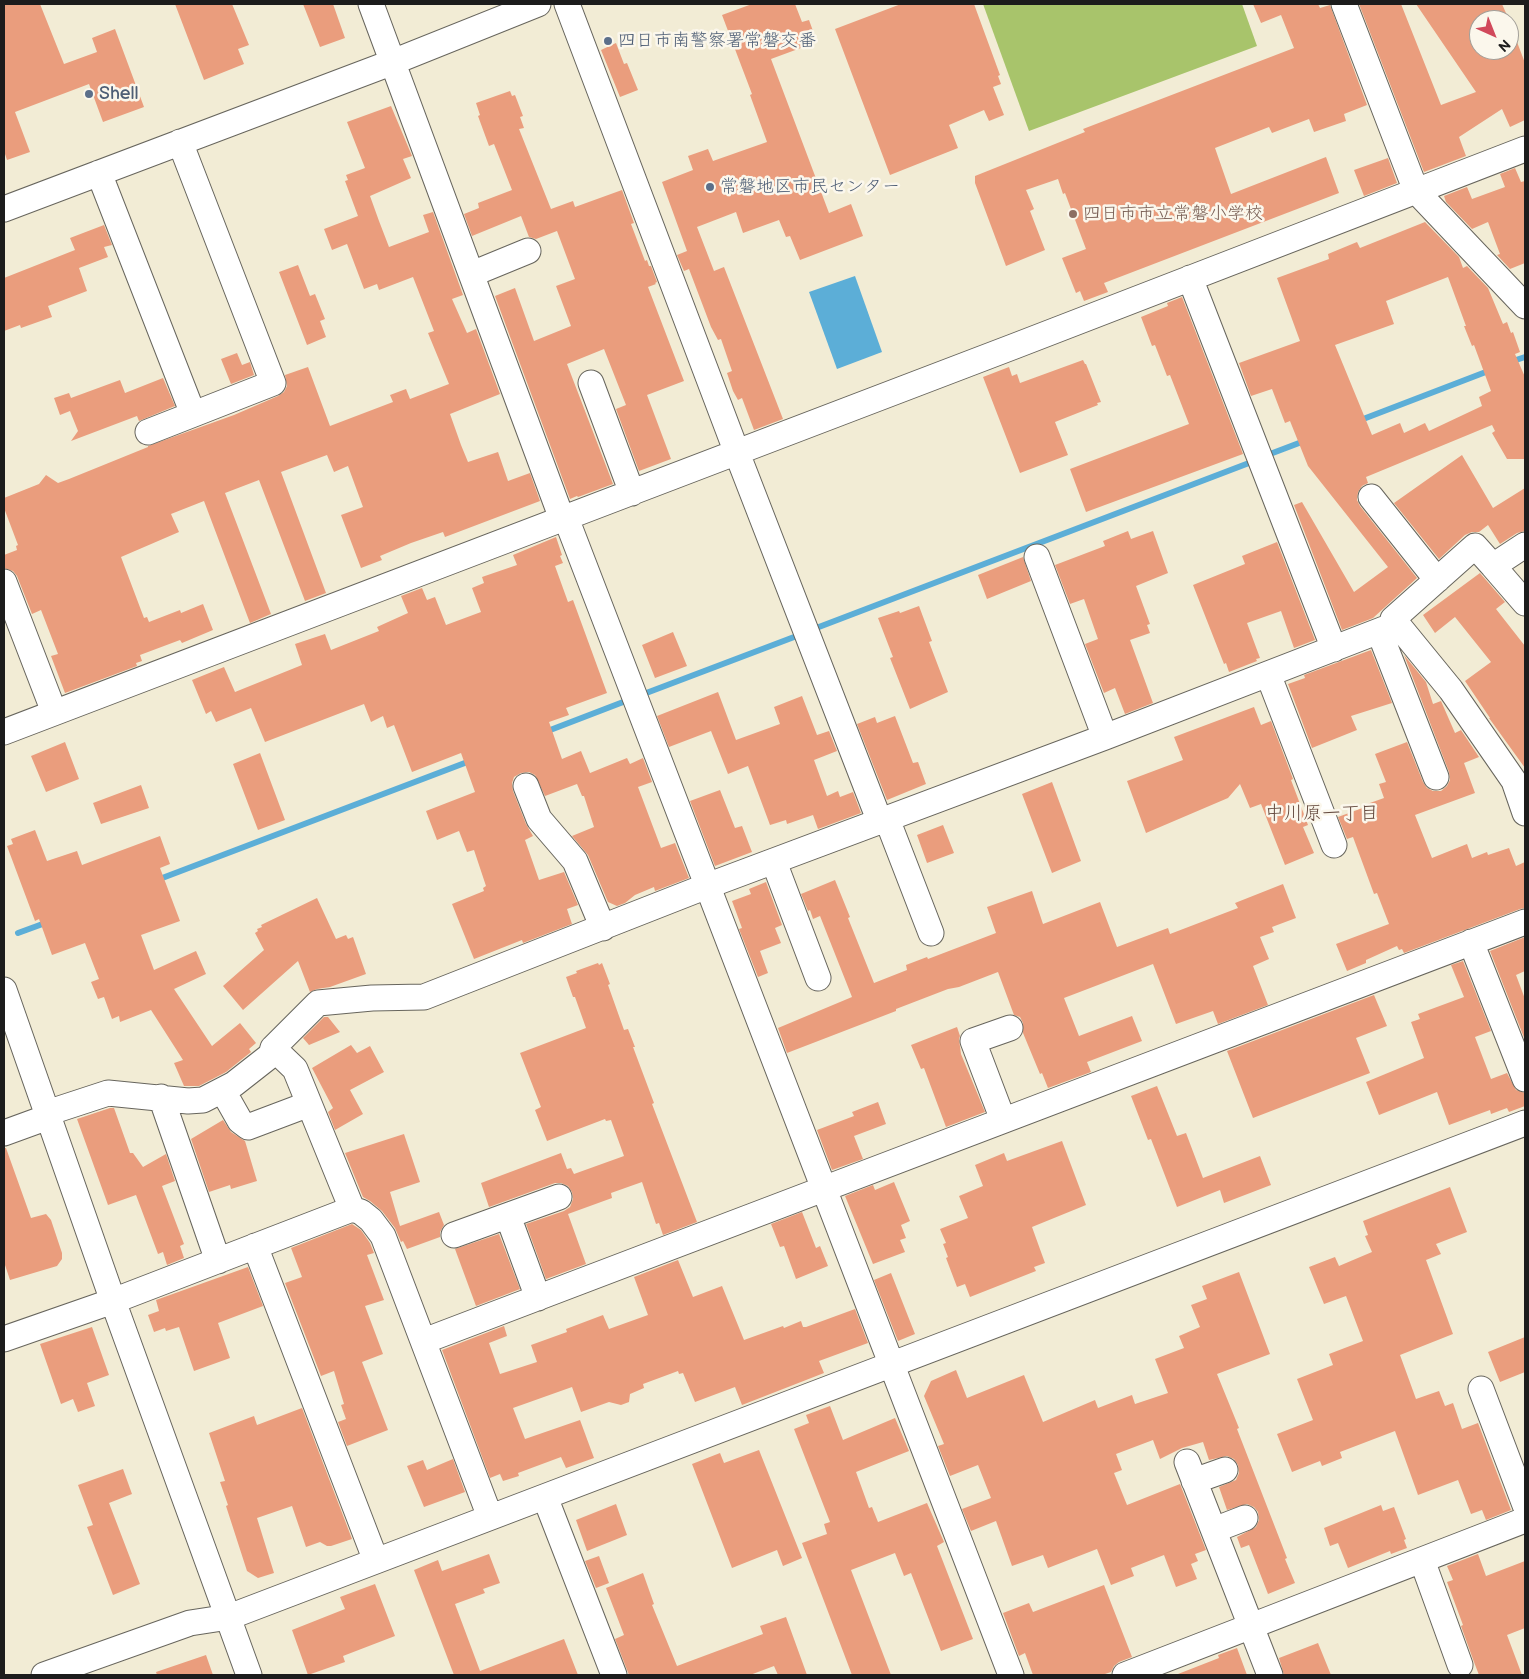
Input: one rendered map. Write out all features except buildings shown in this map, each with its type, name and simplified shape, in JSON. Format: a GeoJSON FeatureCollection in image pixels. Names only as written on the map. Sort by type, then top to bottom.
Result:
{"type":"FeatureCollection","features":[{"type":"Feature","properties":{"kind":"street"},"geometry":{"type":"LineString","coordinates":[[371,4],[564,519],[635,697],[1010,1675]]}},
{"type":"Feature","properties":{"kind":"street"},"geometry":{"type":"LineString","coordinates":[[4,209],[393,62],[538,4]]}},
{"type":"Feature","properties":{"kind":"street"},"geometry":{"type":"LineString","coordinates":[[566,4],[806,632],[931,933]]}},
{"type":"Feature","properties":{"kind":"street"},"geometry":{"type":"LineString","coordinates":[[1344,4],[1416,191],[1525,306]]}},
{"type":"Feature","properties":{"kind":"street"},"geometry":{"type":"LineString","coordinates":[[148,432],[273,382],[180,142]]}},
{"type":"Feature","properties":{"kind":"street"},"geometry":{"type":"LineString","coordinates":[[4,732],[737,453],[1525,149]]}},
{"type":"Feature","properties":{"kind":"street"},"geometry":{"type":"LineString","coordinates":[[99,173],[193,414]]}},
{"type":"Feature","properties":{"kind":"street"},"geometry":{"type":"LineString","coordinates":[[472,274],[528,251]]}},
{"type":"Feature","properties":{"kind":"street"},"geometry":{"type":"LineString","coordinates":[[1190,278],[1334,648]]}},
{"type":"Feature","properties":{"kind":"street"},"geometry":{"type":"LineString","coordinates":[[591,383],[632,493]]}},
{"type":"Feature","properties":{"kind":"street"},"geometry":{"type":"LineString","coordinates":[[1371,497],[1437,580]]}},
{"type":"Feature","properties":{"kind":"street"},"geometry":{"type":"LineString","coordinates":[[1493,566],[1525,545]]}},
{"type":"Feature","properties":{"kind":"street"},"geometry":{"type":"LineString","coordinates":[[4,1132],[108,1093],[188,1101],[203,1100],[234,1084],[271,1055],[273,1048],[318,1003],[372,998],[424,997],[707,886],[1106,737],[1388,628],[1393,619],[1476,546],[1525,603]]}},
{"type":"Feature","properties":{"kind":"street"},"geometry":{"type":"LineString","coordinates":[[1037,557],[1106,737]]}},
{"type":"Feature","properties":{"kind":"street"},"geometry":{"type":"LineString","coordinates":[[4,582],[54,712]]}},
{"type":"Feature","properties":{"kind":"street"},"geometry":{"type":"LineString","coordinates":[[1388,628],[1436,777]]}},
{"type":"Feature","properties":{"kind":"street"},"geometry":{"type":"LineString","coordinates":[[1388,628],[1451,690],[1514,781],[1525,812]]}},
{"type":"Feature","properties":{"kind":"street"},"geometry":{"type":"LineString","coordinates":[[1268,674],[1334,845]]}},
{"type":"Feature","properties":{"kind":"street"},"geometry":{"type":"LineString","coordinates":[[526,786],[538,819],[575,861],[603,928]]}},
{"type":"Feature","properties":{"kind":"street"},"geometry":{"type":"LineString","coordinates":[[774,862],[818,978]]}},
{"type":"Feature","properties":{"kind":"street"},"geometry":{"type":"LineString","coordinates":[[424,1341],[1525,922]]}},
{"type":"Feature","properties":{"kind":"street"},"geometry":{"type":"LineString","coordinates":[[1471,942],[1525,1078]]}},
{"type":"Feature","properties":{"kind":"street"},"geometry":{"type":"LineString","coordinates":[[4,990],[249,1675]]}},
{"type":"Feature","properties":{"kind":"street"},"geometry":{"type":"LineString","coordinates":[[1003,1120],[973,1041],[1010,1028]]}},
{"type":"Feature","properties":{"kind":"street"},"geometry":{"type":"LineString","coordinates":[[273,1048],[295,1069],[352,1209]]}},
{"type":"Feature","properties":{"kind":"street"},"geometry":{"type":"LineString","coordinates":[[223,1091],[240,1121],[248,1127],[309,1104]]}},
{"type":"Feature","properties":{"kind":"street"},"geometry":{"type":"LineString","coordinates":[[160,1097],[218,1261]]}},
{"type":"Feature","properties":{"kind":"street"},"geometry":{"type":"LineString","coordinates":[[44,1675],[190,1623],[229,1617],[1525,1123]]}},
{"type":"Feature","properties":{"kind":"street"},"geometry":{"type":"LineString","coordinates":[[454,1235],[559,1197]]}},
{"type":"Feature","properties":{"kind":"street"},"geometry":{"type":"LineString","coordinates":[[4,1339],[114,1301],[352,1209],[361,1212],[383,1236],[490,1517]]}},
{"type":"Feature","properties":{"kind":"street"},"geometry":{"type":"LineString","coordinates":[[508,1216],[538,1298]]}},
{"type":"Feature","properties":{"kind":"street"},"geometry":{"type":"LineString","coordinates":[[255,1246],[376,1561]]}},
{"type":"Feature","properties":{"kind":"street"},"geometry":{"type":"LineString","coordinates":[[1481,1389],[1525,1505]]}},
{"type":"Feature","properties":{"kind":"street"},"geometry":{"type":"LineString","coordinates":[[1225,1470],[1191,1471],[1270,1675]]}},
{"type":"Feature","properties":{"kind":"street"},"geometry":{"type":"LineString","coordinates":[[545,1497],[614,1675]]}},
{"type":"Feature","properties":{"kind":"street"},"geometry":{"type":"LineString","coordinates":[[1214,1530],[1245,1518]]}},
{"type":"Feature","properties":{"kind":"street"},"geometry":{"type":"LineString","coordinates":[[1125,1675],[1525,1520]]}},
{"type":"Feature","properties":{"kind":"street"},"geometry":{"type":"LineString","coordinates":[[1422,1560],[1460,1665]]}},
{"type":"Feature","properties":{"kind":"green space"},"geometry":{"type":"Polygon","coordinates":[[[983,4],[1242,4],[1257,46],[1029,131],[983,4]]]}},
{"type":"Feature","properties":{"kind":"water"},"geometry":{"type":"Polygon","coordinates":[[[855,276],[882,352],[837,369],[809,292],[855,276]]]}},
{"type":"Feature","properties":{"kind":"waterway"},"geometry":{"type":"LineString","coordinates":[[1510,362],[1525,357]]}},
{"type":"Feature","properties":{"kind":"waterway"},"geometry":{"type":"LineString","coordinates":[[1358,421],[1491,370]]}},
{"type":"Feature","properties":{"kind":"waterway"},"geometry":{"type":"LineString","coordinates":[[1270,454],[1307,440]]}},
{"type":"Feature","properties":{"kind":"waterway"},"geometry":{"type":"LineString","coordinates":[[811,630],[1249,463]]}},
{"type":"Feature","properties":{"kind":"waterway"},"geometry":{"type":"LineString","coordinates":[[641,695],[802,634]]}},
{"type":"Feature","properties":{"kind":"waterway"},"geometry":{"type":"LineString","coordinates":[[545,732],[631,699]]}},
{"type":"Feature","properties":{"kind":"waterway"},"geometry":{"type":"LineString","coordinates":[[157,880],[470,761]]}},
{"type":"Feature","properties":{"kind":"waterway"},"geometry":{"type":"LineString","coordinates":[[18,933],[48,922]]}},
{"type":"Feature","properties":{"kind":"place","name":"四日市南警察署常磐交番"},"geometry":{"type":"Point","coordinates":[608,41]}},
{"type":"Feature","properties":{"kind":"place","name":"Shell"},"geometry":{"type":"Point","coordinates":[89,94]}},
{"type":"Feature","properties":{"kind":"place","name":"常磐地区市民センター"},"geometry":{"type":"Point","coordinates":[710,187]}},
{"type":"Feature","properties":{"kind":"place","name":"四日市市立常磐小学校"},"geometry":{"type":"Point","coordinates":[1073,214]}},
{"type":"Feature","properties":{"kind":"district","name":"中川原一丁目"},"geometry":{"type":"Point","coordinates":[1322,814]}}]}
